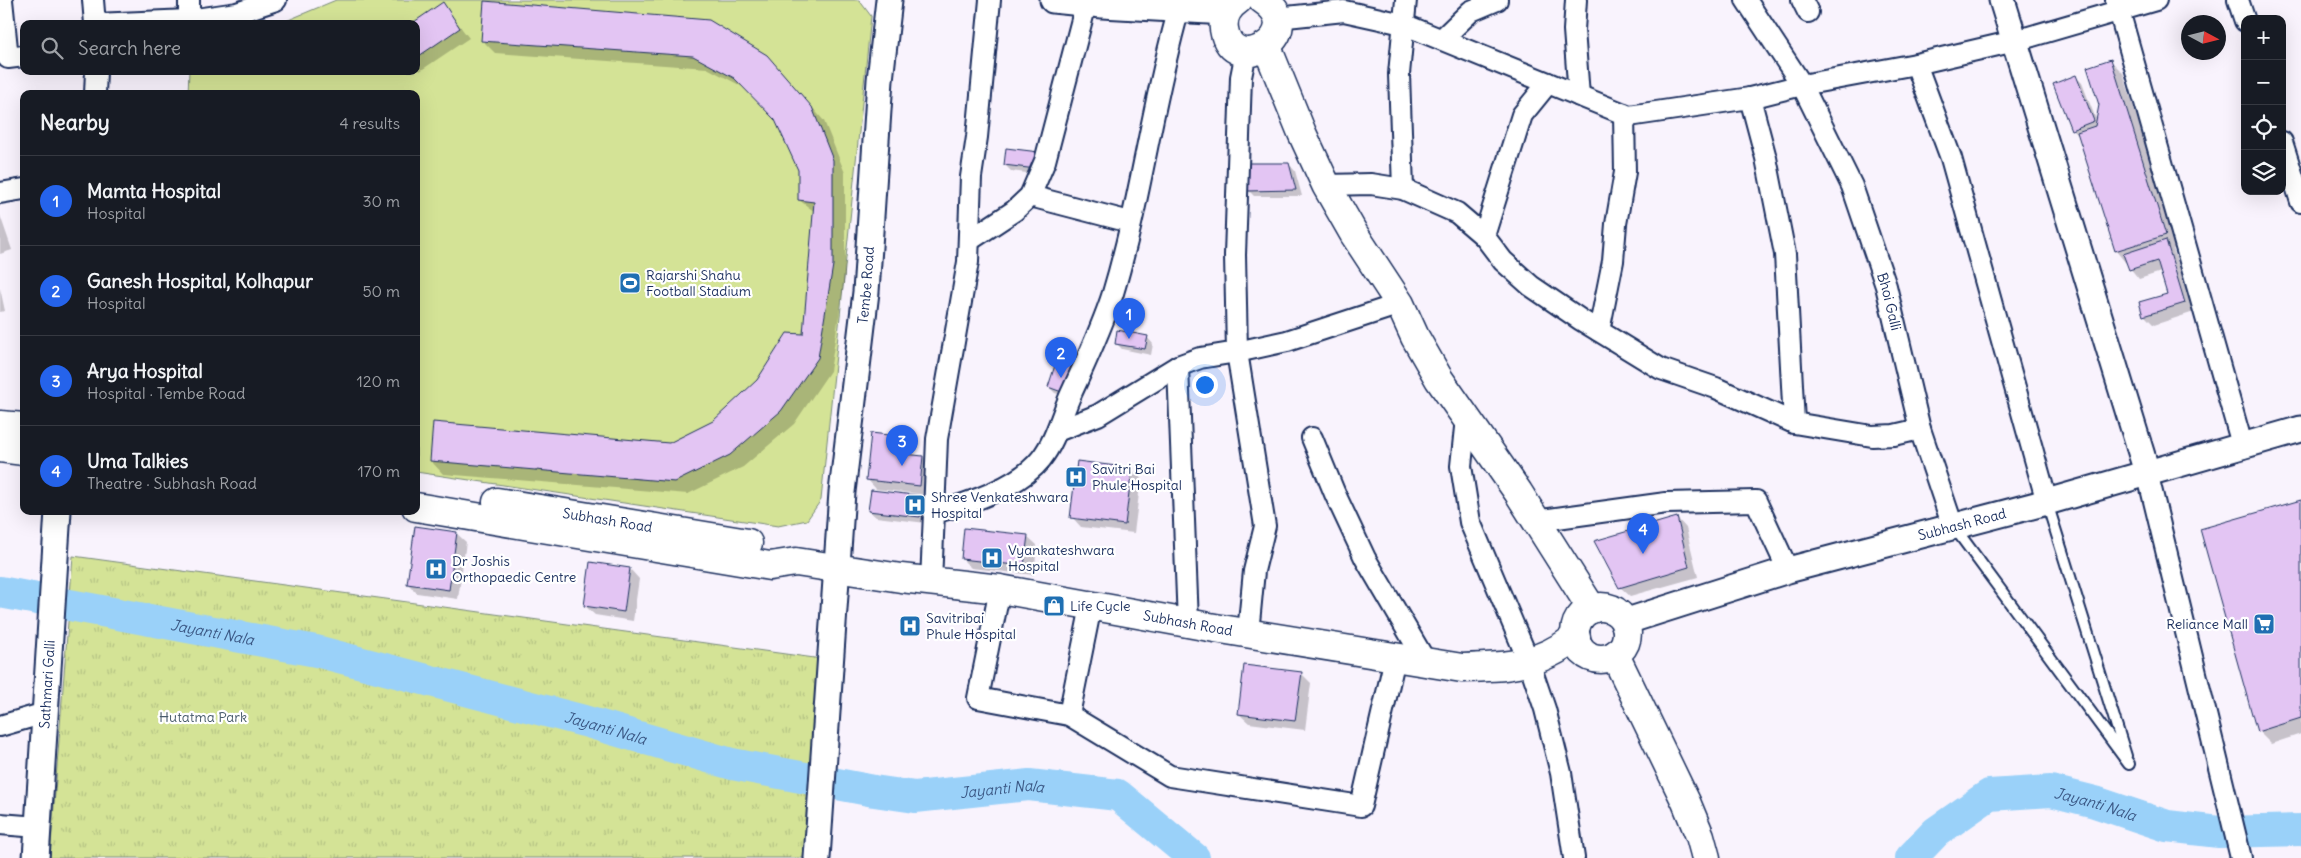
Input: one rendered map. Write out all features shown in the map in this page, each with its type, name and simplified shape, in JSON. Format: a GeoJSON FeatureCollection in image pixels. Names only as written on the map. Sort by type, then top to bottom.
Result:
{"type":"FeatureCollection","features":[{"type":"Feature","properties":{"kind":"main road"},"geometry":{"type":"LineString","coordinates":[[1235,3],[1223,26],[1225,34],[1233,46],[1257,49],[1276,34],[1270,9]]}},
{"type":"Feature","properties":{"kind":"main road"},"geometry":{"type":"LineString","coordinates":[[1257,49],[1302,133],[1326,185],[1354,234],[1400,304],[1438,379],[1536,521],[1592,609]]}},
{"type":"Feature","properties":{"kind":"main road"},"geometry":{"type":"LineString","coordinates":[[0,426],[20,427]]}},
{"type":"Feature","properties":{"kind":"main road"},"geometry":{"type":"LineString","coordinates":[[0,448],[20,450]]}},
{"type":"Feature","properties":{"kind":"main road","name":"Subhash Road"},"geometry":{"type":"LineString","coordinates":[[420,490],[772,548],[796,562]]}},
{"type":"Feature","properties":{"kind":"main road","name":"Subhash Road"},"geometry":{"type":"LineString","coordinates":[[420,508],[770,566],[796,562],[931,582],[1000,589],[1427,664],[1462,668],[1502,667],[1529,662],[1557,652],[1576,638]]}},
{"type":"Feature","properties":{"kind":"main road"},"geometry":{"type":"LineString","coordinates":[[1608,608],[1616,612],[1624,622],[1627,634],[1626,642],[1615,656],[1599,660],[1590,657],[1584,652],[1576,638],[1579,621],[1592,609],[1608,608]]}},
{"type":"Feature","properties":{"kind":"main road"},"geometry":{"type":"LineString","coordinates":[[1615,656],[1686,802],[1700,836],[1706,858]]}},
{"type":"Feature","properties":{"kind":"street"},"geometry":{"type":"LineString","coordinates":[[2,0],[8,58],[20,56]]}},
{"type":"Feature","properties":{"kind":"street"},"geometry":{"type":"LineString","coordinates":[[93,0],[95,20]]}},
{"type":"Feature","properties":{"kind":"street"},"geometry":{"type":"LineString","coordinates":[[122,20],[189,10],[237,13],[276,0]]}},
{"type":"Feature","properties":{"kind":"street","name":"Tembe Road"},"geometry":{"type":"LineString","coordinates":[[817,858],[831,629],[838,569],[842,492],[866,292],[880,80],[889,0]]}},
{"type":"Feature","properties":{"kind":"street"},"geometry":{"type":"LineString","coordinates":[[931,582],[938,439],[968,262],[971,176],[977,137],[990,0]]}},
{"type":"Feature","properties":{"kind":"street"},"geometry":{"type":"LineString","coordinates":[[1053,0],[1179,9],[1235,3]]}},
{"type":"Feature","properties":{"kind":"street"},"geometry":{"type":"LineString","coordinates":[[1403,189],[1399,74],[1406,0]]}},
{"type":"Feature","properties":{"kind":"street"},"geometry":{"type":"LineString","coordinates":[[1443,38],[1471,12],[1497,0]]}},
{"type":"Feature","properties":{"kind":"street"},"geometry":{"type":"LineString","coordinates":[[1576,0],[1574,30],[1579,96]]}},
{"type":"Feature","properties":{"kind":"street","name":"Bhoi Galli"},"geometry":{"type":"LineString","coordinates":[[1746,0],[1802,85],[1852,186],[1886,286],[1920,429],[1954,527]]}},
{"type":"Feature","properties":{"kind":"street"},"geometry":{"type":"LineString","coordinates":[[2002,0],[2147,472],[2240,858]]}},
{"type":"Feature","properties":{"kind":"street"},"geometry":{"type":"LineString","coordinates":[[1270,9],[1344,11],[1403,24],[1443,38],[1629,116],[1750,98],[1802,85],[1916,64],[2014,41],[2118,5],[2156,0]]}},
{"type":"Feature","properties":{"kind":"street"},"geometry":{"type":"LineString","coordinates":[[2238,0],[2243,15]]}},
{"type":"Feature","properties":{"kind":"street"},"geometry":{"type":"LineString","coordinates":[[970,240],[1014,211],[1030,196],[1048,152],[1063,87],[1074,55],[1097,3]]}},
{"type":"Feature","properties":{"kind":"street"},"geometry":{"type":"LineString","coordinates":[[2118,5],[2243,448]]}},
{"type":"Feature","properties":{"kind":"street"},"geometry":{"type":"LineString","coordinates":[[934,513],[963,505],[1002,489],[1040,460],[1057,431],[1070,397],[1100,332],[1113,292],[1179,9]]}},
{"type":"Feature","properties":{"kind":"street"},"geometry":{"type":"LineString","coordinates":[[1248,633],[1254,571],[1265,526],[1237,352],[1235,246],[1241,77],[1257,49]]}},
{"type":"Feature","properties":{"kind":"street"},"geometry":{"type":"LineString","coordinates":[[1916,64],[1951,158],[2046,502]]}},
{"type":"Feature","properties":{"kind":"street"},"geometry":{"type":"LineString","coordinates":[[95,90],[96,75]]}},
{"type":"Feature","properties":{"kind":"street"},"geometry":{"type":"LineString","coordinates":[[1484,236],[1522,115],[1548,83]]}},
{"type":"Feature","properties":{"kind":"street"},"geometry":{"type":"LineString","coordinates":[[1750,98],[1766,158],[1785,254],[1794,423]]}},
{"type":"Feature","properties":{"kind":"street"},"geometry":{"type":"LineString","coordinates":[[1599,331],[1613,261],[1616,224],[1625,172],[1624,114]]}},
{"type":"Feature","properties":{"kind":"street"},"geometry":{"type":"LineString","coordinates":[[2285,150],[2301,202]]}},
{"type":"Feature","properties":{"kind":"street"},"geometry":{"type":"LineString","coordinates":[[1326,185],[1371,184],[1403,189],[1457,213],[1484,236],[1503,261],[1531,286],[1661,369],[1716,388],[1794,423],[1872,436],[1894,435],[1920,429]]}},
{"type":"Feature","properties":{"kind":"street"},"geometry":{"type":"LineString","coordinates":[[0,193],[20,190]]}},
{"type":"Feature","properties":{"kind":"street"},"geometry":{"type":"LineString","coordinates":[[1030,196],[1130,222]]}},
{"type":"Feature","properties":{"kind":"street"},"geometry":{"type":"LineString","coordinates":[[1057,431],[1098,415],[1178,366],[1200,358],[1237,352],[1303,336],[1400,304]]}},
{"type":"Feature","properties":{"kind":"street"},"geometry":{"type":"LineString","coordinates":[[1178,366],[1188,623]]}},
{"type":"Feature","properties":{"kind":"street"},"geometry":{"type":"LineString","coordinates":[[1466,418],[1461,466],[1470,522],[1529,662],[1545,709],[1558,764],[1574,858]]}},
{"type":"Feature","properties":{"kind":"street","name":"Subhash Road"},"geometry":{"type":"LineString","coordinates":[[1624,622],[1788,570],[2046,502],[2147,472],[2243,448],[2301,429]]}},
{"type":"Feature","properties":{"kind":"street"},"geometry":{"type":"LineString","coordinates":[[1312,438],[1335,494],[1365,558],[1427,664]]}},
{"type":"Feature","properties":{"kind":"street"},"geometry":{"type":"LineString","coordinates":[[1536,521],[1666,503],[1756,502],[1788,570]]}},
{"type":"Feature","properties":{"kind":"street","name":"Sathmari Galli"},"geometry":{"type":"LineString","coordinates":[[36,858],[58,515]]}},
{"type":"Feature","properties":{"kind":"street"},"geometry":{"type":"LineString","coordinates":[[1000,589],[978,698],[1069,715],[1170,776],[1361,806],[1395,658]]}},
{"type":"Feature","properties":{"kind":"street"},"geometry":{"type":"LineString","coordinates":[[1069,715],[1091,606]]}},
{"type":"Feature","properties":{"kind":"street"},"geometry":{"type":"LineString","coordinates":[[0,726],[45,713]]}},
{"type":"Feature","properties":{"kind":"street"},"geometry":{"type":"LineString","coordinates":[[0,824],[38,826]]}},
{"type":"Feature","properties":{"kind":"lane"},"geometry":{"type":"LineString","coordinates":[[1954,527],[2129,764],[2046,502]]}},
{"type":"Feature","properties":{"kind":"green space","name":"Rajarshi Shahu Football Stadium"},"geometry":{"type":"Polygon","coordinates":[[[336,0],[859,0],[871,16],[821,500],[807,520],[778,526],[420,473],[420,90],[188,90],[189,75],[420,75],[420,20],[288,20],[336,0]]]}},
{"type":"Feature","properties":{"kind":"green space","name":"Hutatma Park"},"geometry":{"type":"Polygon","coordinates":[[[73,556],[829,660],[817,858],[50,858],[73,556]]]}},
{"type":"Feature","properties":{"kind":"building"},"geometry":{"type":"Polygon","coordinates":[[[484,1],[709,20],[767,55],[812,107],[833,160],[833,265],[818,358],[781,411],[730,455],[675,482],[430,461],[433,422],[669,443],[713,421],[757,380],[787,333],[803,334],[814,202],[798,200],[798,170],[775,120],[734,78],[693,56],[481,41],[484,1]]]}},
{"type":"Feature","properties":{"kind":"building"},"geometry":{"type":"Polygon","coordinates":[[[443,2],[460,28],[420,55],[420,20],[417,20],[443,2]]]}},
{"type":"Feature","properties":{"kind":"building"},"geometry":{"type":"Polygon","coordinates":[[[2111,59],[2166,235],[2115,251],[2077,132],[2095,126],[2099,105],[2087,67],[2111,59]]]}},
{"type":"Feature","properties":{"kind":"building"},"geometry":{"type":"Polygon","coordinates":[[[2076,75],[2094,121],[2071,130],[2053,84],[2076,75]]]}},
{"type":"Feature","properties":{"kind":"building"},"geometry":{"type":"Polygon","coordinates":[[[1006,148],[1039,152],[1036,169],[1004,165],[1006,148]]]}},
{"type":"Feature","properties":{"kind":"building"},"geometry":{"type":"Polygon","coordinates":[[[1246,163],[1289,163],[1296,190],[1247,191],[1246,163]]]}},
{"type":"Feature","properties":{"kind":"building"},"geometry":{"type":"Polygon","coordinates":[[[2166,240],[2185,303],[2143,316],[2139,302],[2167,294],[2157,261],[2129,270],[2123,254],[2166,240]]]}},
{"type":"Feature","properties":{"kind":"building"},"geometry":{"type":"Polygon","coordinates":[[[1117,330],[1148,336],[1145,349],[1115,344],[1117,330]]]}},
{"type":"Feature","properties":{"kind":"building"},"geometry":{"type":"Polygon","coordinates":[[[1058,356],[1080,364],[1070,395],[1048,387],[1058,356]]]}},
{"type":"Feature","properties":{"kind":"building"},"geometry":{"type":"Polygon","coordinates":[[[871,433],[897,436],[895,453],[923,456],[920,486],[866,480],[871,433]]]}},
{"type":"Feature","properties":{"kind":"building"},"geometry":{"type":"Polygon","coordinates":[[[1077,461],[1132,468],[1125,525],[1070,518],[1077,461]]]}},
{"type":"Feature","properties":{"kind":"building"},"geometry":{"type":"Polygon","coordinates":[[[871,490],[923,496],[920,517],[868,511],[871,490]]]}},
{"type":"Feature","properties":{"kind":"building","name":"Reliance Mall"},"geometry":{"type":"Polygon","coordinates":[[[2301,500],[2301,718],[2257,732],[2200,529],[2301,500]]]}},
{"type":"Feature","properties":{"kind":"building"},"geometry":{"type":"Polygon","coordinates":[[[1677,517],[1689,567],[1619,588],[1594,541],[1677,517]]]}},
{"type":"Feature","properties":{"kind":"building"},"geometry":{"type":"Polygon","coordinates":[[[415,526],[457,532],[449,590],[407,584],[415,526]]]}},
{"type":"Feature","properties":{"kind":"building"},"geometry":{"type":"Polygon","coordinates":[[[964,528],[1028,535],[1024,566],[961,559],[964,528]]]}},
{"type":"Feature","properties":{"kind":"building"},"geometry":{"type":"Polygon","coordinates":[[[590,562],[630,568],[624,612],[584,606],[590,562]]]}},
{"type":"Feature","properties":{"kind":"building"},"geometry":{"type":"Polygon","coordinates":[[[1244,665],[1302,672],[1295,721],[1238,714],[1244,665]]]}},
{"type":"Feature","properties":{"kind":"waterway","name":"Jayanti Nala"},"geometry":{"type":"LineString","coordinates":[[0,592],[316,651],[584,721],[732,764],[874,791],[915,797],[1029,785],[1118,795],[1194,858]]}},
{"type":"Feature","properties":{"kind":"waterway","name":"Jayanti Nala"},"geometry":{"type":"LineString","coordinates":[[1911,858],[1936,832],[1989,795],[2051,791],[2095,802],[2167,826],[2219,832],[2301,830]]}},
{"type":"Feature","properties":{"kind":"place","name":"Rajarshi Shahu Football Stadium"},"geometry":{"type":"Point","coordinates":[630,283]}},
{"type":"Feature","properties":{"kind":"place","name":"Mamta Hospital"},"geometry":{"type":"Point","coordinates":[1129,339]}},
{"type":"Feature","properties":{"kind":"place","name":"Ganesh Hospital, Kolhapur"},"geometry":{"type":"Point","coordinates":[1061,378]}},
{"type":"Feature","properties":{"kind":"place","name":"Arya Hospital"},"geometry":{"type":"Point","coordinates":[902,466]}},
{"type":"Feature","properties":{"kind":"place","name":"Savitri Bai Phule Hospital"},"geometry":{"type":"Point","coordinates":[1076,477]}},
{"type":"Feature","properties":{"kind":"place","name":"Shree Venkateshwara Hospital"},"geometry":{"type":"Point","coordinates":[915,505]}},
{"type":"Feature","properties":{"kind":"place","name":"Uma Talkies"},"geometry":{"type":"Point","coordinates":[1643,554]}},
{"type":"Feature","properties":{"kind":"place","name":"Vyankateshwara Hospital"},"geometry":{"type":"Point","coordinates":[992,558]}},
{"type":"Feature","properties":{"kind":"place","name":"Dr Joshis Orthopaedic Centre"},"geometry":{"type":"Point","coordinates":[436,569]}},
{"type":"Feature","properties":{"kind":"place","name":"Life Cycle"},"geometry":{"type":"Point","coordinates":[1054,606]}},
{"type":"Feature","properties":{"kind":"place","name":"Reliance Mall"},"geometry":{"type":"Point","coordinates":[2264,624]}},
{"type":"Feature","properties":{"kind":"place","name":"Savitribai Phule Hospital"},"geometry":{"type":"Point","coordinates":[910,626]}}]}
